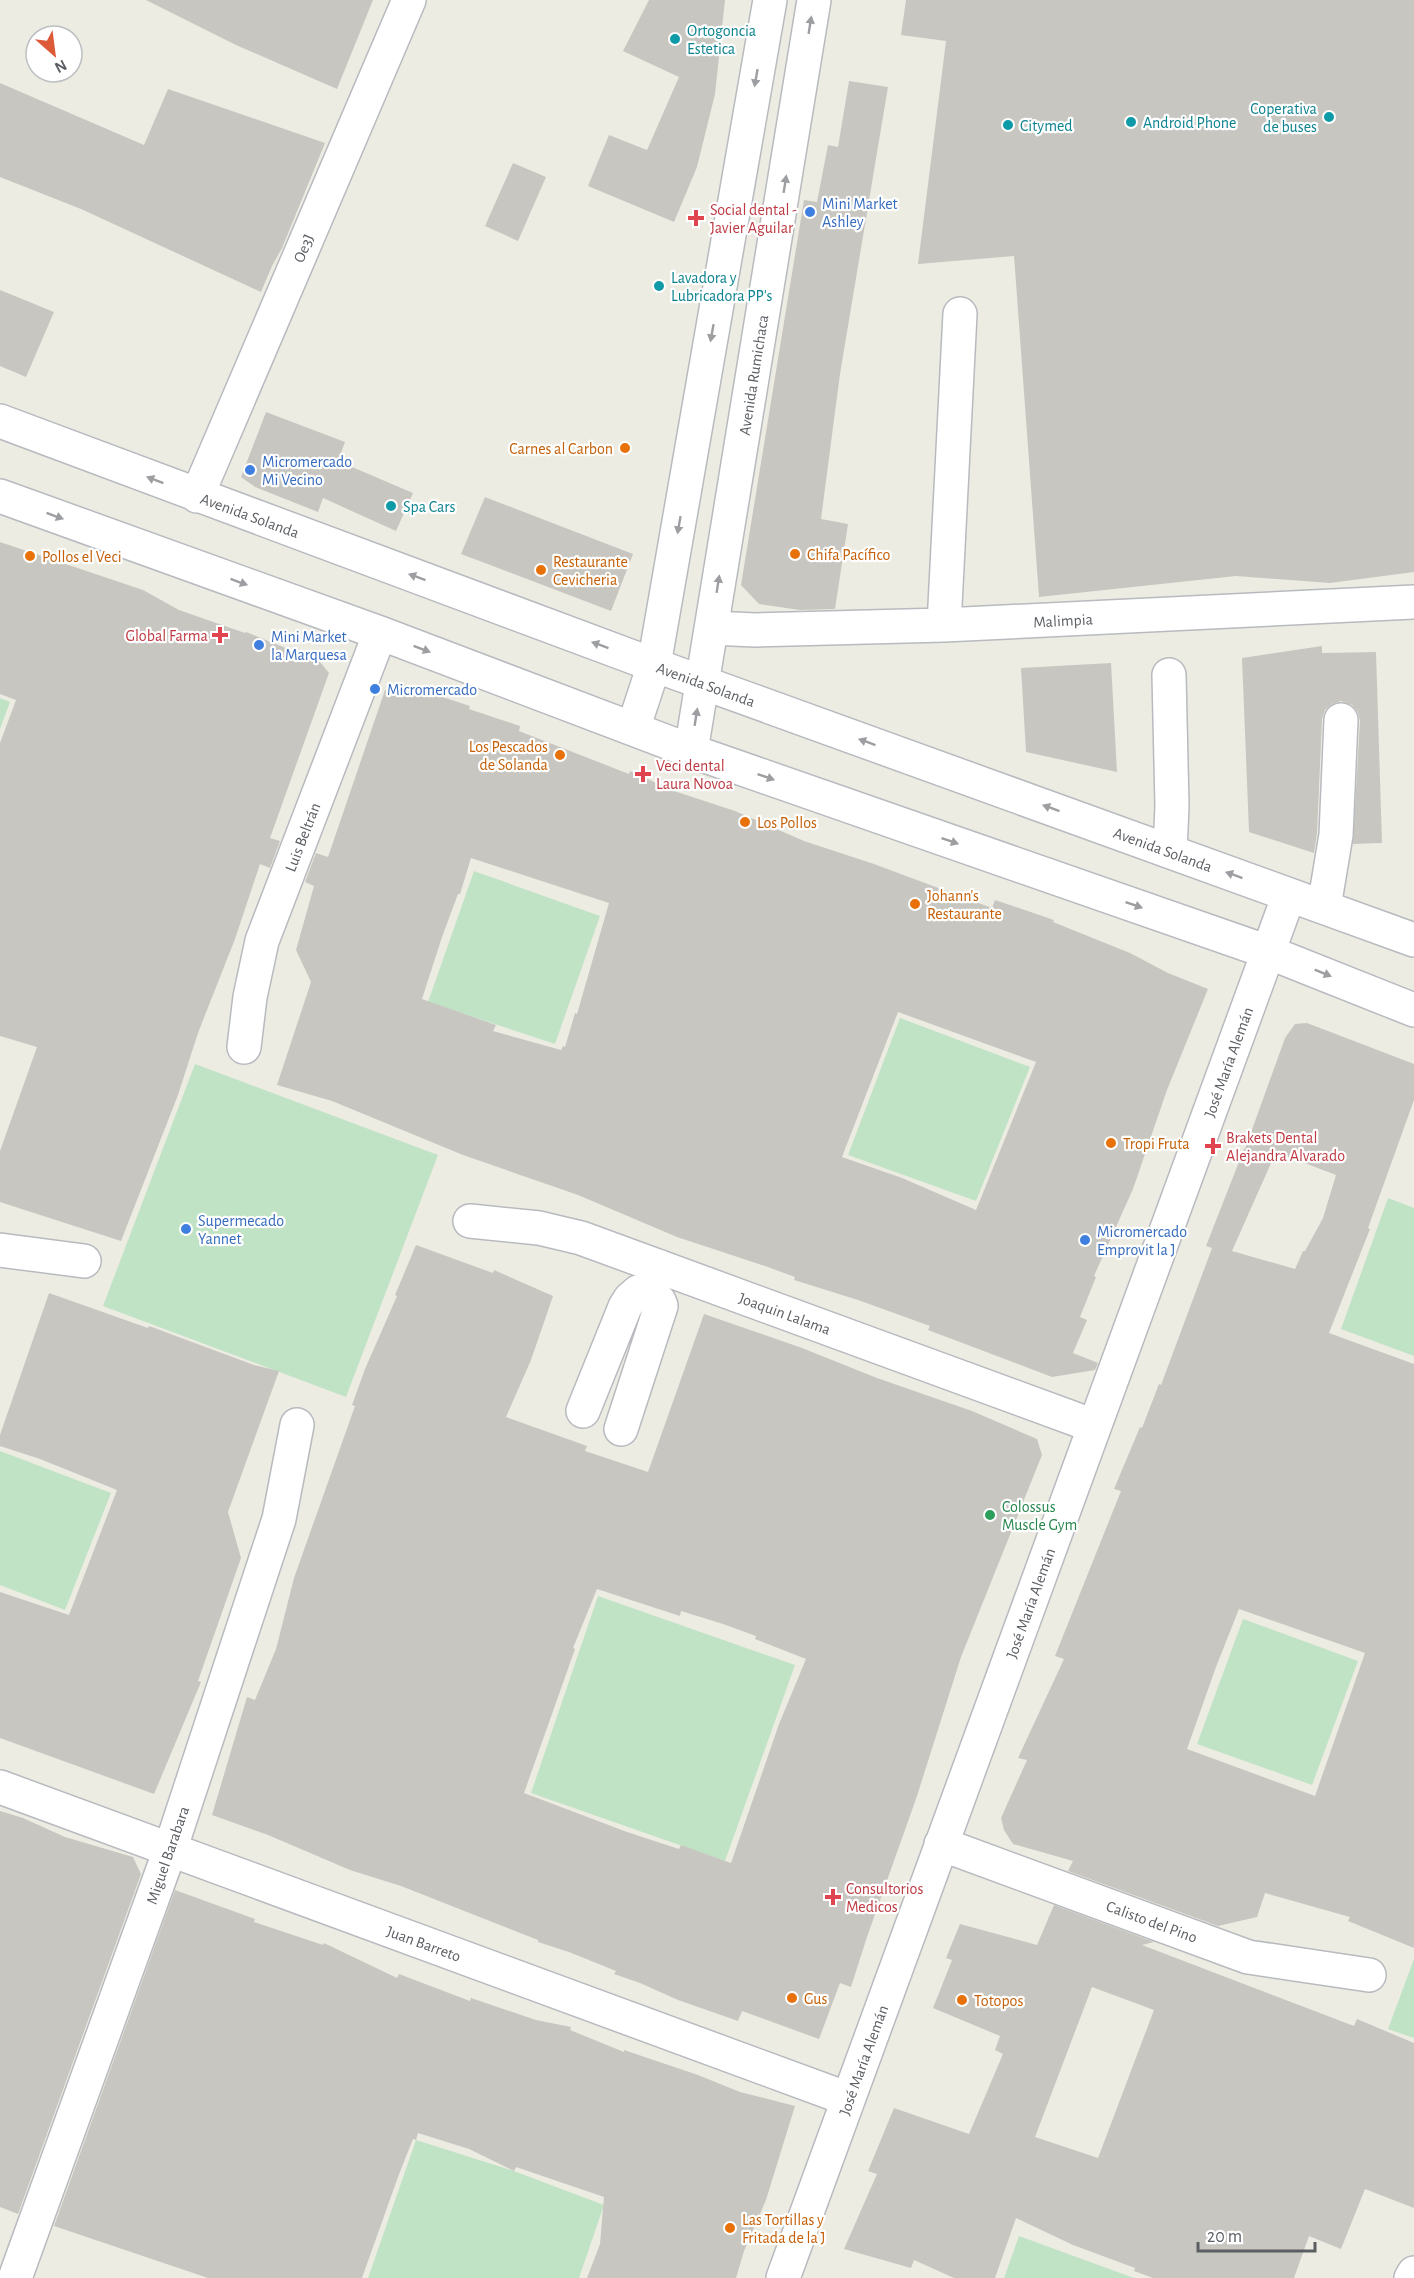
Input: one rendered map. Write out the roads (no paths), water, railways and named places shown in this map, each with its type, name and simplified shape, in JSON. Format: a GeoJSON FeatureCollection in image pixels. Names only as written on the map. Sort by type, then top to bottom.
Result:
{"type":"FeatureCollection","features":[{"type":"Feature","properties":{"kind":"street","name":"Oe3J"},"geometry":{"type":"LineString","coordinates":[[197,496],[409,0]]}},
{"type":"Feature","properties":{"kind":"street"},"geometry":{"type":"LineString","coordinates":[[633,729],[654,666],[770,0]]}},
{"type":"Feature","properties":{"kind":"street","name":"Avenida Rumichaca"},"geometry":{"type":"LineString","coordinates":[[691,751],[814,0]]}},
{"type":"Feature","properties":{"kind":"street"},"geometry":{"type":"LineString","coordinates":[[944,625],[960,314]]}},
{"type":"Feature","properties":{"kind":"street","name":"Avenida Solanda"},"geometry":{"type":"LineString","coordinates":[[0,421],[654,666],[1414,940]]}},
{"type":"Feature","properties":{"kind":"street"},"geometry":{"type":"LineString","coordinates":[[0,496],[380,633],[691,751],[1268,952],[1414,1010]]}},
{"type":"Feature","properties":{"kind":"street","name":"Malimpia"},"geometry":{"type":"LineString","coordinates":[[711,628],[755,630],[944,625],[1414,602]]}},
{"type":"Feature","properties":{"kind":"street","name":"Luis Beltrán"},"geometry":{"type":"LineString","coordinates":[[244,1047],[250,997],[262,941],[380,633]]}},
{"type":"Feature","properties":{"kind":"street"},"geometry":{"type":"LineString","coordinates":[[1169,675],[1172,806],[1170,851]]}},
{"type":"Feature","properties":{"kind":"street"},"geometry":{"type":"LineString","coordinates":[[1324,907],[1336,835],[1341,720]]}},
{"type":"Feature","properties":{"kind":"street","name":"José María Alemán"},"geometry":{"type":"LineString","coordinates":[[783,2278],[1289,894]]}},
{"type":"Feature","properties":{"kind":"street","name":"Joaquin Lalama"},"geometry":{"type":"LineString","coordinates":[[470,1221],[539,1228],[581,1238],[652,1280],[1094,1426]]}},
{"type":"Feature","properties":{"kind":"street"},"geometry":{"type":"LineString","coordinates":[[0,1250],[84,1262]]}},
{"type":"Feature","properties":{"kind":"street"},"geometry":{"type":"LineString","coordinates":[[583,1411],[625,1307],[630,1299],[652,1280],[661,1306],[621,1429]]}},
{"type":"Feature","properties":{"kind":"street","name":"Miguel Barabara"},"geometry":{"type":"LineString","coordinates":[[15,2278],[170,1850],[279,1519],[297,1425]]}},
{"type":"Feature","properties":{"kind":"street","name":"Juan Barreto"},"geometry":{"type":"LineString","coordinates":[[0,1787],[848,2099]]}},
{"type":"Feature","properties":{"kind":"street","name":"Calisto del Pino"},"geometry":{"type":"LineString","coordinates":[[942,1844],[1248,1957],[1369,1975]]}},
{"type":"Feature","properties":{"kind":"street"},"geometry":{"type":"LineString","coordinates":[[1411,2278],[1414,2273]]}},
{"type":"Feature","properties":{"kind":"place","name":"Ortogoncia Estetica"},"geometry":{"type":"Point","coordinates":[675,39]}},
{"type":"Feature","properties":{"kind":"place","name":"Coperativa de buses"},"geometry":{"type":"Point","coordinates":[1329,117]}},
{"type":"Feature","properties":{"kind":"place","name":"Android Phone"},"geometry":{"type":"Point","coordinates":[1131,122]}},
{"type":"Feature","properties":{"kind":"place","name":"Citymed"},"geometry":{"type":"Point","coordinates":[1008,125]}},
{"type":"Feature","properties":{"kind":"place","name":"Mini Market Ashley"},"geometry":{"type":"Point","coordinates":[810,212]}},
{"type":"Feature","properties":{"kind":"place","name":"Social dental - Javier Aguilar"},"geometry":{"type":"Point","coordinates":[696,218]}},
{"type":"Feature","properties":{"kind":"place","name":"Lavadora y Lubricadora PP's"},"geometry":{"type":"Point","coordinates":[659,286]}},
{"type":"Feature","properties":{"kind":"place","name":"Carnes al Carbon"},"geometry":{"type":"Point","coordinates":[625,448]}},
{"type":"Feature","properties":{"kind":"place","name":"Micromercado Mi Vecino"},"geometry":{"type":"Point","coordinates":[250,470]}},
{"type":"Feature","properties":{"kind":"place","name":"Spa Cars"},"geometry":{"type":"Point","coordinates":[391,506]}},
{"type":"Feature","properties":{"kind":"place","name":"Chifa Pacífico"},"geometry":{"type":"Point","coordinates":[795,554]}},
{"type":"Feature","properties":{"kind":"place","name":"Pollos el Veci"},"geometry":{"type":"Point","coordinates":[30,556]}},
{"type":"Feature","properties":{"kind":"place","name":"Restaurante Cevicheria"},"geometry":{"type":"Point","coordinates":[541,570]}},
{"type":"Feature","properties":{"kind":"place","name":"Global Farma"},"geometry":{"type":"Point","coordinates":[220,635]}},
{"type":"Feature","properties":{"kind":"place","name":"Mini Market la Marquesa"},"geometry":{"type":"Point","coordinates":[259,645]}},
{"type":"Feature","properties":{"kind":"place","name":"Micromercado"},"geometry":{"type":"Point","coordinates":[375,689]}},
{"type":"Feature","properties":{"kind":"place","name":"Los Pescados de Solanda"},"geometry":{"type":"Point","coordinates":[560,755]}},
{"type":"Feature","properties":{"kind":"place","name":"Veci dental Laura Novoa"},"geometry":{"type":"Point","coordinates":[643,774]}},
{"type":"Feature","properties":{"kind":"place","name":"Los Pollos"},"geometry":{"type":"Point","coordinates":[745,822]}},
{"type":"Feature","properties":{"kind":"place","name":"Johann's Restaurante"},"geometry":{"type":"Point","coordinates":[915,904]}},
{"type":"Feature","properties":{"kind":"place","name":"Tropi Fruta"},"geometry":{"type":"Point","coordinates":[1111,1143]}},
{"type":"Feature","properties":{"kind":"place","name":"Brakets Dental Alejandra Alvarado"},"geometry":{"type":"Point","coordinates":[1213,1146]}},
{"type":"Feature","properties":{"kind":"place","name":"Supermecado Yannet"},"geometry":{"type":"Point","coordinates":[186,1229]}},
{"type":"Feature","properties":{"kind":"place","name":"Micromercado Emprovit la J"},"geometry":{"type":"Point","coordinates":[1085,1240]}},
{"type":"Feature","properties":{"kind":"place","name":"Colossus Muscle Gym"},"geometry":{"type":"Point","coordinates":[990,1515]}},
{"type":"Feature","properties":{"kind":"place","name":"Consultorios Medicos"},"geometry":{"type":"Point","coordinates":[833,1897]}},
{"type":"Feature","properties":{"kind":"place","name":"Gus"},"geometry":{"type":"Point","coordinates":[792,1998]}},
{"type":"Feature","properties":{"kind":"place","name":"Totopos"},"geometry":{"type":"Point","coordinates":[962,2000]}},
{"type":"Feature","properties":{"kind":"place","name":"Las Tortillas y Fritada de la J"},"geometry":{"type":"Point","coordinates":[730,2228]}}]}
